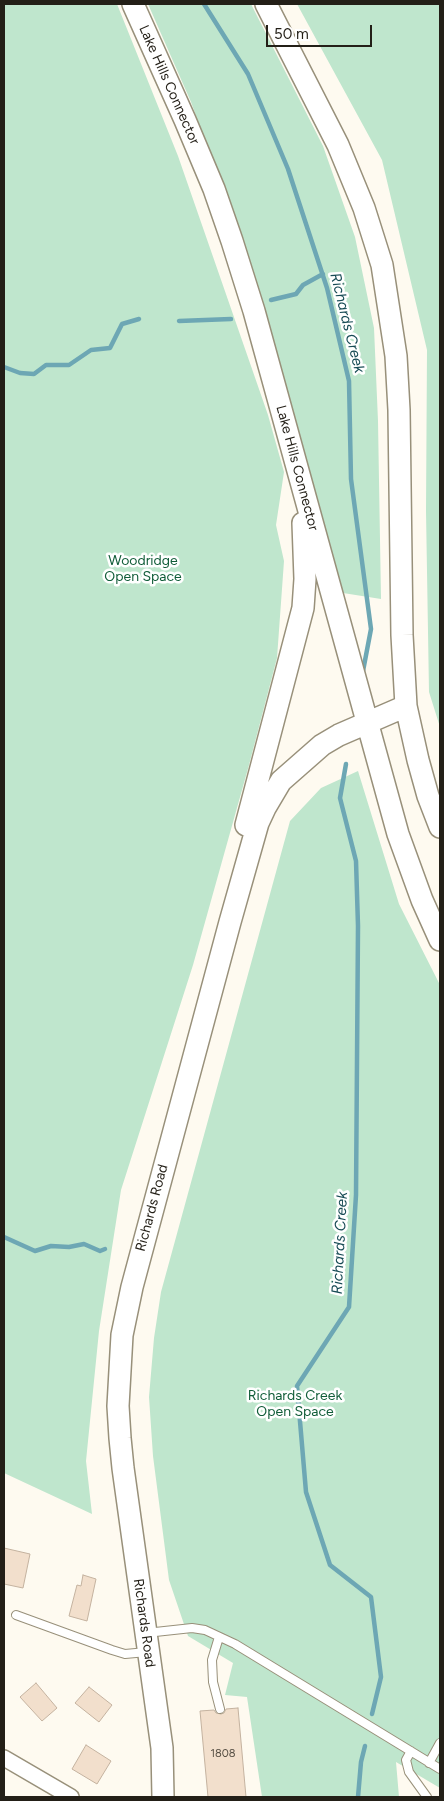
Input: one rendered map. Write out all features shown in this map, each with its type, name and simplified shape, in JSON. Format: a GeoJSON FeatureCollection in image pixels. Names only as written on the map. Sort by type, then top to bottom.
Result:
{"type":"FeatureCollection","features":[{"type":"Feature","properties":{"kind":"main road","name":"Lake Hills Connector"},"geometry":{"type":"LineString","coordinates":[[133,4],[214,189],[232,241],[254,311],[398,834],[422,900],[440,940]]}},
{"type":"Feature","properties":{"kind":"main road"},"geometry":{"type":"LineString","coordinates":[[266,4],[338,145],[364,208],[382,265],[396,356],[399,410],[402,635],[406,706],[428,796],[440,827]]}},
{"type":"Feature","properties":{"kind":"main road"},"geometry":{"type":"LineString","coordinates":[[230,922],[247,820],[303,608],[305,562],[299,475]]}},
{"type":"Feature","properties":{"kind":"main road","name":"Richards Road"},"geometry":{"type":"LineString","coordinates":[[163,1797],[162,1748],[122,1468],[118,1406],[122,1336],[138,1258],[230,922],[258,823],[265,808],[281,781],[322,745],[367,722],[406,706]]}},
{"type":"Feature","properties":{"kind":"street"},"geometry":{"type":"LineString","coordinates":[[4,1758],[71,1797]]}},
{"type":"Feature","properties":{"kind":"lane"},"geometry":{"type":"LineString","coordinates":[[16,1615],[125,1654],[147,1642],[192,1628],[205,1630],[235,1644],[440,1770]]}},
{"type":"Feature","properties":{"kind":"lane"},"geometry":{"type":"LineString","coordinates":[[220,1637],[212,1660],[213,1682],[220,1709]]}},
{"type":"Feature","properties":{"kind":"lane"},"geometry":{"type":"LineString","coordinates":[[429,1763],[440,1742]]}},
{"type":"Feature","properties":{"kind":"lane"},"geometry":{"type":"LineString","coordinates":[[411,1751],[406,1760],[409,1772],[427,1797]]}},
{"type":"Feature","properties":{"kind":"green space","name":"Woodridge Open Space"},"geometry":{"type":"Polygon","coordinates":[[[4,4],[117,4],[178,156],[268,415],[284,472],[276,525],[284,561],[277,658],[193,965],[121,1190],[99,1331],[86,1461],[92,1514],[4,1473],[4,4]]]}},
{"type":"Feature","properties":{"kind":"green space"},"geometry":{"type":"Polygon","coordinates":[[[148,4],[251,4],[323,146],[355,237],[374,328],[378,421],[381,599],[343,593],[311,491],[256,282],[191,102],[148,4]]]}},
{"type":"Feature","properties":{"kind":"green space"},"geometry":{"type":"Polygon","coordinates":[[[297,4],[440,4],[440,727],[429,692],[426,511],[427,350],[382,160],[297,4]]]}},
{"type":"Feature","properties":{"kind":"green space","name":"Richards Creek Open Space"},"geometry":{"type":"Polygon","coordinates":[[[358,771],[399,904],[440,985],[440,1788],[396,1762],[399,1797],[262,1797],[247,1697],[225,1695],[233,1663],[188,1636],[169,1580],[153,1456],[149,1397],[154,1338],[161,1292],[290,821],[321,788],[358,771]]]}},
{"type":"Feature","properties":{"kind":"building"},"geometry":{"type":"Polygon","coordinates":[[[4,1548],[30,1554],[23,1588],[4,1584],[4,1548]]]}},
{"type":"Feature","properties":{"kind":"building"},"geometry":{"type":"Polygon","coordinates":[[[83,1575],[96,1579],[87,1621],[69,1616],[77,1585],[81,1586],[83,1575]]]}},
{"type":"Feature","properties":{"kind":"building"},"geometry":{"type":"Polygon","coordinates":[[[36,1683],[57,1708],[42,1721],[20,1697],[36,1683]]]}},
{"type":"Feature","properties":{"kind":"building"},"geometry":{"type":"Polygon","coordinates":[[[89,1687],[112,1705],[99,1722],[75,1703],[89,1687]]]}},
{"type":"Feature","properties":{"kind":"building"},"geometry":{"type":"Polygon","coordinates":[[[238,1708],[246,1797],[208,1797],[200,1711],[214,1710],[216,1713],[221,1714],[226,1709],[238,1708]]]}},
{"type":"Feature","properties":{"kind":"building"},"geometry":{"type":"Polygon","coordinates":[[[86,1745],[111,1761],[97,1784],[72,1769],[86,1745]]]}},
{"type":"Feature","properties":{"kind":"waterway","name":"Richards Creek"},"geometry":{"type":"LineString","coordinates":[[204,4],[248,74],[288,169],[327,288],[349,381],[351,479],[371,629],[363,671]]}},
{"type":"Feature","properties":{"kind":"waterway"},"geometry":{"type":"LineString","coordinates":[[271,300],[296,294],[303,285],[323,274]]}},
{"type":"Feature","properties":{"kind":"waterway"},"geometry":{"type":"LineString","coordinates":[[4,367],[20,373],[34,374],[46,365],[69,365],[91,350],[110,348],[122,324],[139,319]]}},
{"type":"Feature","properties":{"kind":"waterway"},"geometry":{"type":"LineString","coordinates":[[179,321],[231,319]]}},
{"type":"Feature","properties":{"kind":"waterway","name":"Richards Creek"},"geometry":{"type":"LineString","coordinates":[[346,764],[340,798],[356,861],[358,926],[356,1195],[349,1307],[297,1386],[306,1492],[330,1565],[371,1597],[381,1677],[372,1714]]}},
{"type":"Feature","properties":{"kind":"waterway"},"geometry":{"type":"LineString","coordinates":[[4,1237],[35,1251],[51,1246],[69,1247],[84,1244],[100,1251],[105,1249]]}},
{"type":"Feature","properties":{"kind":"waterway","name":"Richards Creek"},"geometry":{"type":"LineString","coordinates":[[358,1797],[361,1762],[365,1746]]}}]}
